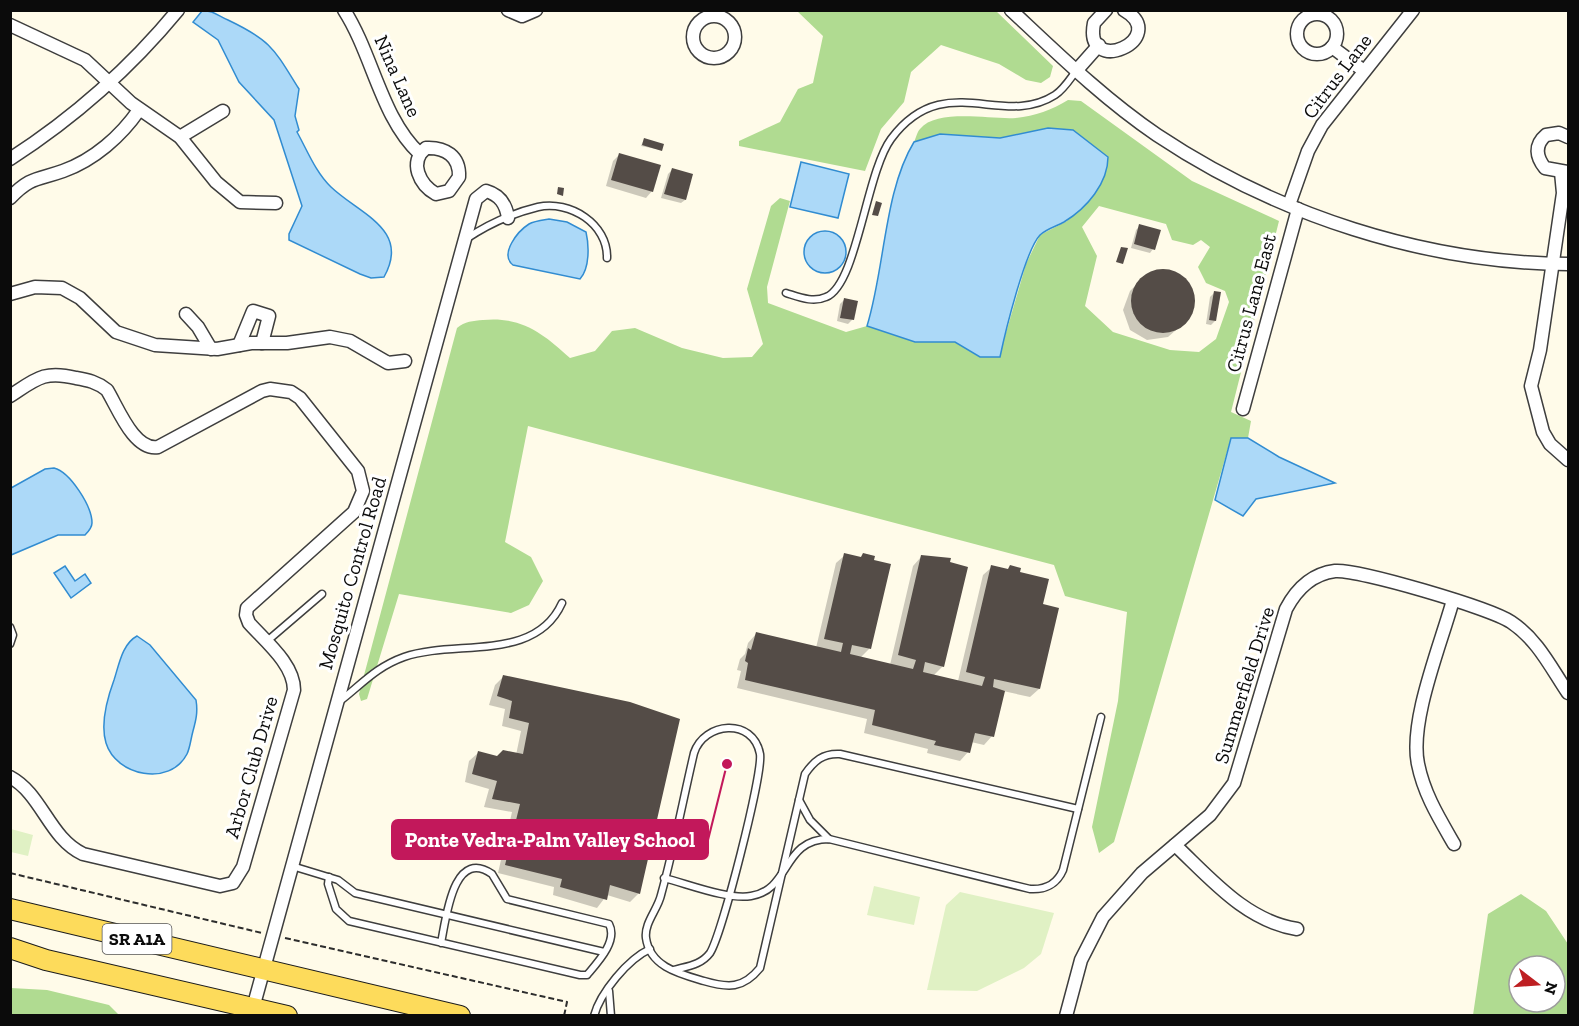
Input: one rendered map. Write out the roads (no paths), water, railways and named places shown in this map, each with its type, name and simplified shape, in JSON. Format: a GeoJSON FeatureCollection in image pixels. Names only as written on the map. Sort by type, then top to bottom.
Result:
{"type":"FeatureCollection","features":[{"type":"Feature","properties":{"kind":"main road","name":"SR A1A"},"geometry":{"type":"LineString","coordinates":[[10,909],[460,1016]]}},
{"type":"Feature","properties":{"kind":"main road","name":"SR A1A"},"geometry":{"type":"LineString","coordinates":[[10,948],[46,960],[242,1009],[287,1016]]}},
{"type":"Feature","properties":{"kind":"street"},"geometry":{"type":"LineString","coordinates":[[10,159],[74,112],[108,82],[146,46],[178,10]]}},
{"type":"Feature","properties":{"kind":"street","name":"Nina Lane"},"geometry":{"type":"LineString","coordinates":[[344,10],[372,64],[391,114],[403,134],[420,154]]}},
{"type":"Feature","properties":{"kind":"street"},"geometry":{"type":"LineString","coordinates":[[508,10],[522,16],[536,10]]}},
{"type":"Feature","properties":{"kind":"street"},"geometry":{"type":"LineString","coordinates":[[1011,10],[1076,71],[1124,111],[1208,166],[1293,207],[1360,231],[1440,252],[1569,264]]}},
{"type":"Feature","properties":{"kind":"street"},"geometry":{"type":"LineString","coordinates":[[1106,10],[1096,19],[1093,28],[1094,37],[1100,45],[1117,52],[1133,43],[1136,35],[1136,24],[1124,10]]}},
{"type":"Feature","properties":{"kind":"street","name":"Citrus Lane"},"geometry":{"type":"LineString","coordinates":[[1293,207],[1308,151],[1322,125],[1413,10]]}},
{"type":"Feature","properties":{"kind":"street"},"geometry":{"type":"LineString","coordinates":[[10,25],[85,60],[139,110],[180,137],[216,182],[240,202],[276,203]]}},
{"type":"Feature","properties":{"kind":"street"},"geometry":{"type":"LineString","coordinates":[[1076,71],[1100,45]]}},
{"type":"Feature","properties":{"kind":"street"},"geometry":{"type":"LineString","coordinates":[[1332,47],[1364,71]]}},
{"type":"Feature","properties":{"kind":"street"},"geometry":{"type":"LineString","coordinates":[[10,198],[37,177],[62,172],[79,164],[126,128],[139,110]]}},
{"type":"Feature","properties":{"kind":"street"},"geometry":{"type":"LineString","coordinates":[[180,137],[223,111]]}},
{"type":"Feature","properties":{"kind":"street"},"geometry":{"type":"LineString","coordinates":[[1569,137],[1558,133],[1546,135],[1538,145],[1537,153],[1545,168],[1565,171],[1540,350],[1531,386],[1543,432],[1550,444],[1569,460]]}},
{"type":"Feature","properties":{"kind":"street","name":"Mosquito Control Road"},"geometry":{"type":"LineString","coordinates":[[242,1009],[264,970],[476,199],[486,191],[500,198],[508,218]]}},
{"type":"Feature","properties":{"kind":"street","name":"Citrus Lane East"},"geometry":{"type":"LineString","coordinates":[[1243,409],[1293,207]]}},
{"type":"Feature","properties":{"kind":"street"},"geometry":{"type":"LineString","coordinates":[[10,294],[35,287],[62,288],[80,298],[116,332],[155,345],[211,349],[340,338],[388,363],[405,361]]}},
{"type":"Feature","properties":{"kind":"street"},"geometry":{"type":"LineString","coordinates":[[239,345],[254,311],[269,316],[262,343]]}},
{"type":"Feature","properties":{"kind":"street"},"geometry":{"type":"LineString","coordinates":[[186,314],[198,327],[211,349]]}},
{"type":"Feature","properties":{"kind":"street","name":"Arbor Club Drive"},"geometry":{"type":"LineString","coordinates":[[10,396],[48,374],[58,373],[99,384],[107,390],[140,443],[151,448],[158,447],[262,391],[282,389],[300,398],[358,471],[363,491],[354,512],[247,608],[246,615],[249,623],[291,674],[294,690],[243,867],[233,883],[220,886],[83,854],[72,849],[64,842],[26,789],[10,777]]}},
{"type":"Feature","properties":{"kind":"street","name":"Summerfield Drive"},"geometry":{"type":"LineString","coordinates":[[1066,1016],[1081,960],[1103,917],[1126,889],[1210,815],[1234,783],[1286,609],[1303,585],[1324,573],[1345,571],[1487,609],[1513,623],[1531,639],[1569,693]]}},
{"type":"Feature","properties":{"kind":"street"},"geometry":{"type":"LineString","coordinates":[[1453,600],[1419,719],[1416,744],[1423,782],[1434,811],[1454,844]]}},
{"type":"Feature","properties":{"kind":"street"},"geometry":{"type":"LineString","coordinates":[[1175,845],[1251,913],[1273,924],[1297,929]]}},
{"type":"Feature","properties":{"kind":"lane"},"geometry":{"type":"LineString","coordinates":[[786,293],[816,300],[836,291],[852,256],[880,155],[909,120],[923,110],[938,104],[956,102],[1012,104],[1042,101],[1055,95],[1076,71]]}},
{"type":"Feature","properties":{"kind":"lane"},"geometry":{"type":"LineString","coordinates":[[465,239],[480,229],[539,207],[560,208],[576,212],[594,223],[607,248],[607,258]]}},
{"type":"Feature","properties":{"kind":"lane"},"geometry":{"type":"LineString","coordinates":[[266,643],[322,594]]}},
{"type":"Feature","properties":{"kind":"lane"},"geometry":{"type":"LineString","coordinates":[[336,704],[362,680],[404,657],[433,651],[514,642],[531,635],[547,626],[555,618],[562,603]]}},
{"type":"Feature","properties":{"kind":"lane"},"geometry":{"type":"LineString","coordinates":[[10,627],[13,635],[10,644]]}},
{"type":"Feature","properties":{"kind":"lane"},"geometry":{"type":"LineString","coordinates":[[664,878],[745,897],[763,893],[781,878],[798,849],[814,840],[830,839],[1036,890],[1052,884],[1061,875],[1101,717]]}},
{"type":"Feature","properties":{"kind":"lane"},"geometry":{"type":"LineString","coordinates":[[674,970],[694,965],[708,955],[730,894],[760,764],[760,754],[754,740],[733,728],[716,728],[701,738],[697,745],[661,896],[647,928],[646,937],[657,962],[683,975],[724,987],[736,986],[752,978],[760,968],[805,774],[811,764],[833,754],[1078,809]]}},
{"type":"Feature","properties":{"kind":"lane"},"geometry":{"type":"LineString","coordinates":[[799,800],[810,820],[830,839]]}},
{"type":"Feature","properties":{"kind":"lane"},"geometry":{"type":"LineString","coordinates":[[292,866],[338,880],[355,893],[604,952]]}},
{"type":"Feature","properties":{"kind":"lane"},"geometry":{"type":"LineString","coordinates":[[329,877],[328,884],[336,909],[344,918],[441,942],[580,975],[587,975],[604,952],[610,941],[611,929],[609,924],[507,899],[492,874],[481,869],[464,873],[455,883],[441,942]]}},
{"type":"Feature","properties":{"kind":"lane"},"geometry":{"type":"LineString","coordinates":[[594,1016],[601,999],[609,991],[613,981],[630,962],[650,949]]}},
{"type":"Feature","properties":{"kind":"lane"},"geometry":{"type":"LineString","coordinates":[[609,991],[611,1016]]}},
{"type":"Feature","properties":{"kind":"water"},"geometry":{"type":"Polygon","coordinates":[[[202,11],[209,11],[254,34],[271,47],[284,64],[299,89],[295,116],[299,130],[297,132],[316,168],[331,187],[378,224],[386,235],[391,246],[391,260],[384,277],[371,278],[360,274],[289,240],[289,234],[302,206],[274,120],[239,82],[218,40],[193,22],[202,11]]]}},
{"type":"Feature","properties":{"kind":"water"},"geometry":{"type":"Polygon","coordinates":[[[1048,128],[1073,130],[1108,157],[1107,167],[1095,194],[1081,210],[1042,233],[1034,244],[1016,293],[1000,357],[980,357],[955,342],[915,342],[867,326],[891,206],[904,162],[914,142],[940,134],[1000,138],[1048,128]]]}},
{"type":"Feature","properties":{"kind":"water"},"geometry":{"type":"Polygon","coordinates":[[[801,162],[849,174],[838,218],[790,207],[801,162]]]}},
{"type":"Feature","properties":{"kind":"water"},"geometry":{"type":"Polygon","coordinates":[[[549,219],[567,222],[586,232],[587,263],[580,279],[513,265],[509,260],[509,249],[520,232],[531,223],[549,219]]]}},
{"type":"Feature","properties":{"kind":"water"},"geometry":{"type":"Polygon","coordinates":[[[825,231],[840,237],[846,252],[840,267],[825,273],[810,267],[804,252],[810,237],[825,231]]]}},
{"type":"Feature","properties":{"kind":"water"},"geometry":{"type":"Polygon","coordinates":[[[1231,438],[1248,438],[1279,457],[1335,483],[1256,499],[1243,516],[1215,500],[1231,438]]]}},
{"type":"Feature","properties":{"kind":"water"},"geometry":{"type":"Polygon","coordinates":[[[54,468],[67,476],[84,499],[91,516],[91,528],[85,535],[58,535],[11,555],[11,488],[45,469],[54,468]]]}},
{"type":"Feature","properties":{"kind":"water"},"geometry":{"type":"Polygon","coordinates":[[[65,566],[75,581],[85,574],[91,583],[71,598],[54,573],[65,566]]]}},
{"type":"Feature","properties":{"kind":"water"},"geometry":{"type":"Polygon","coordinates":[[[137,636],[150,645],[196,700],[196,720],[187,754],[169,771],[157,774],[132,770],[120,763],[112,754],[104,735],[105,711],[124,649],[137,636]]]}},
{"type":"Feature","properties":{"kind":"place","name":"Ponte Vedra-Palm Valley School"},"geometry":{"type":"Point","coordinates":[727,764]}}]}
